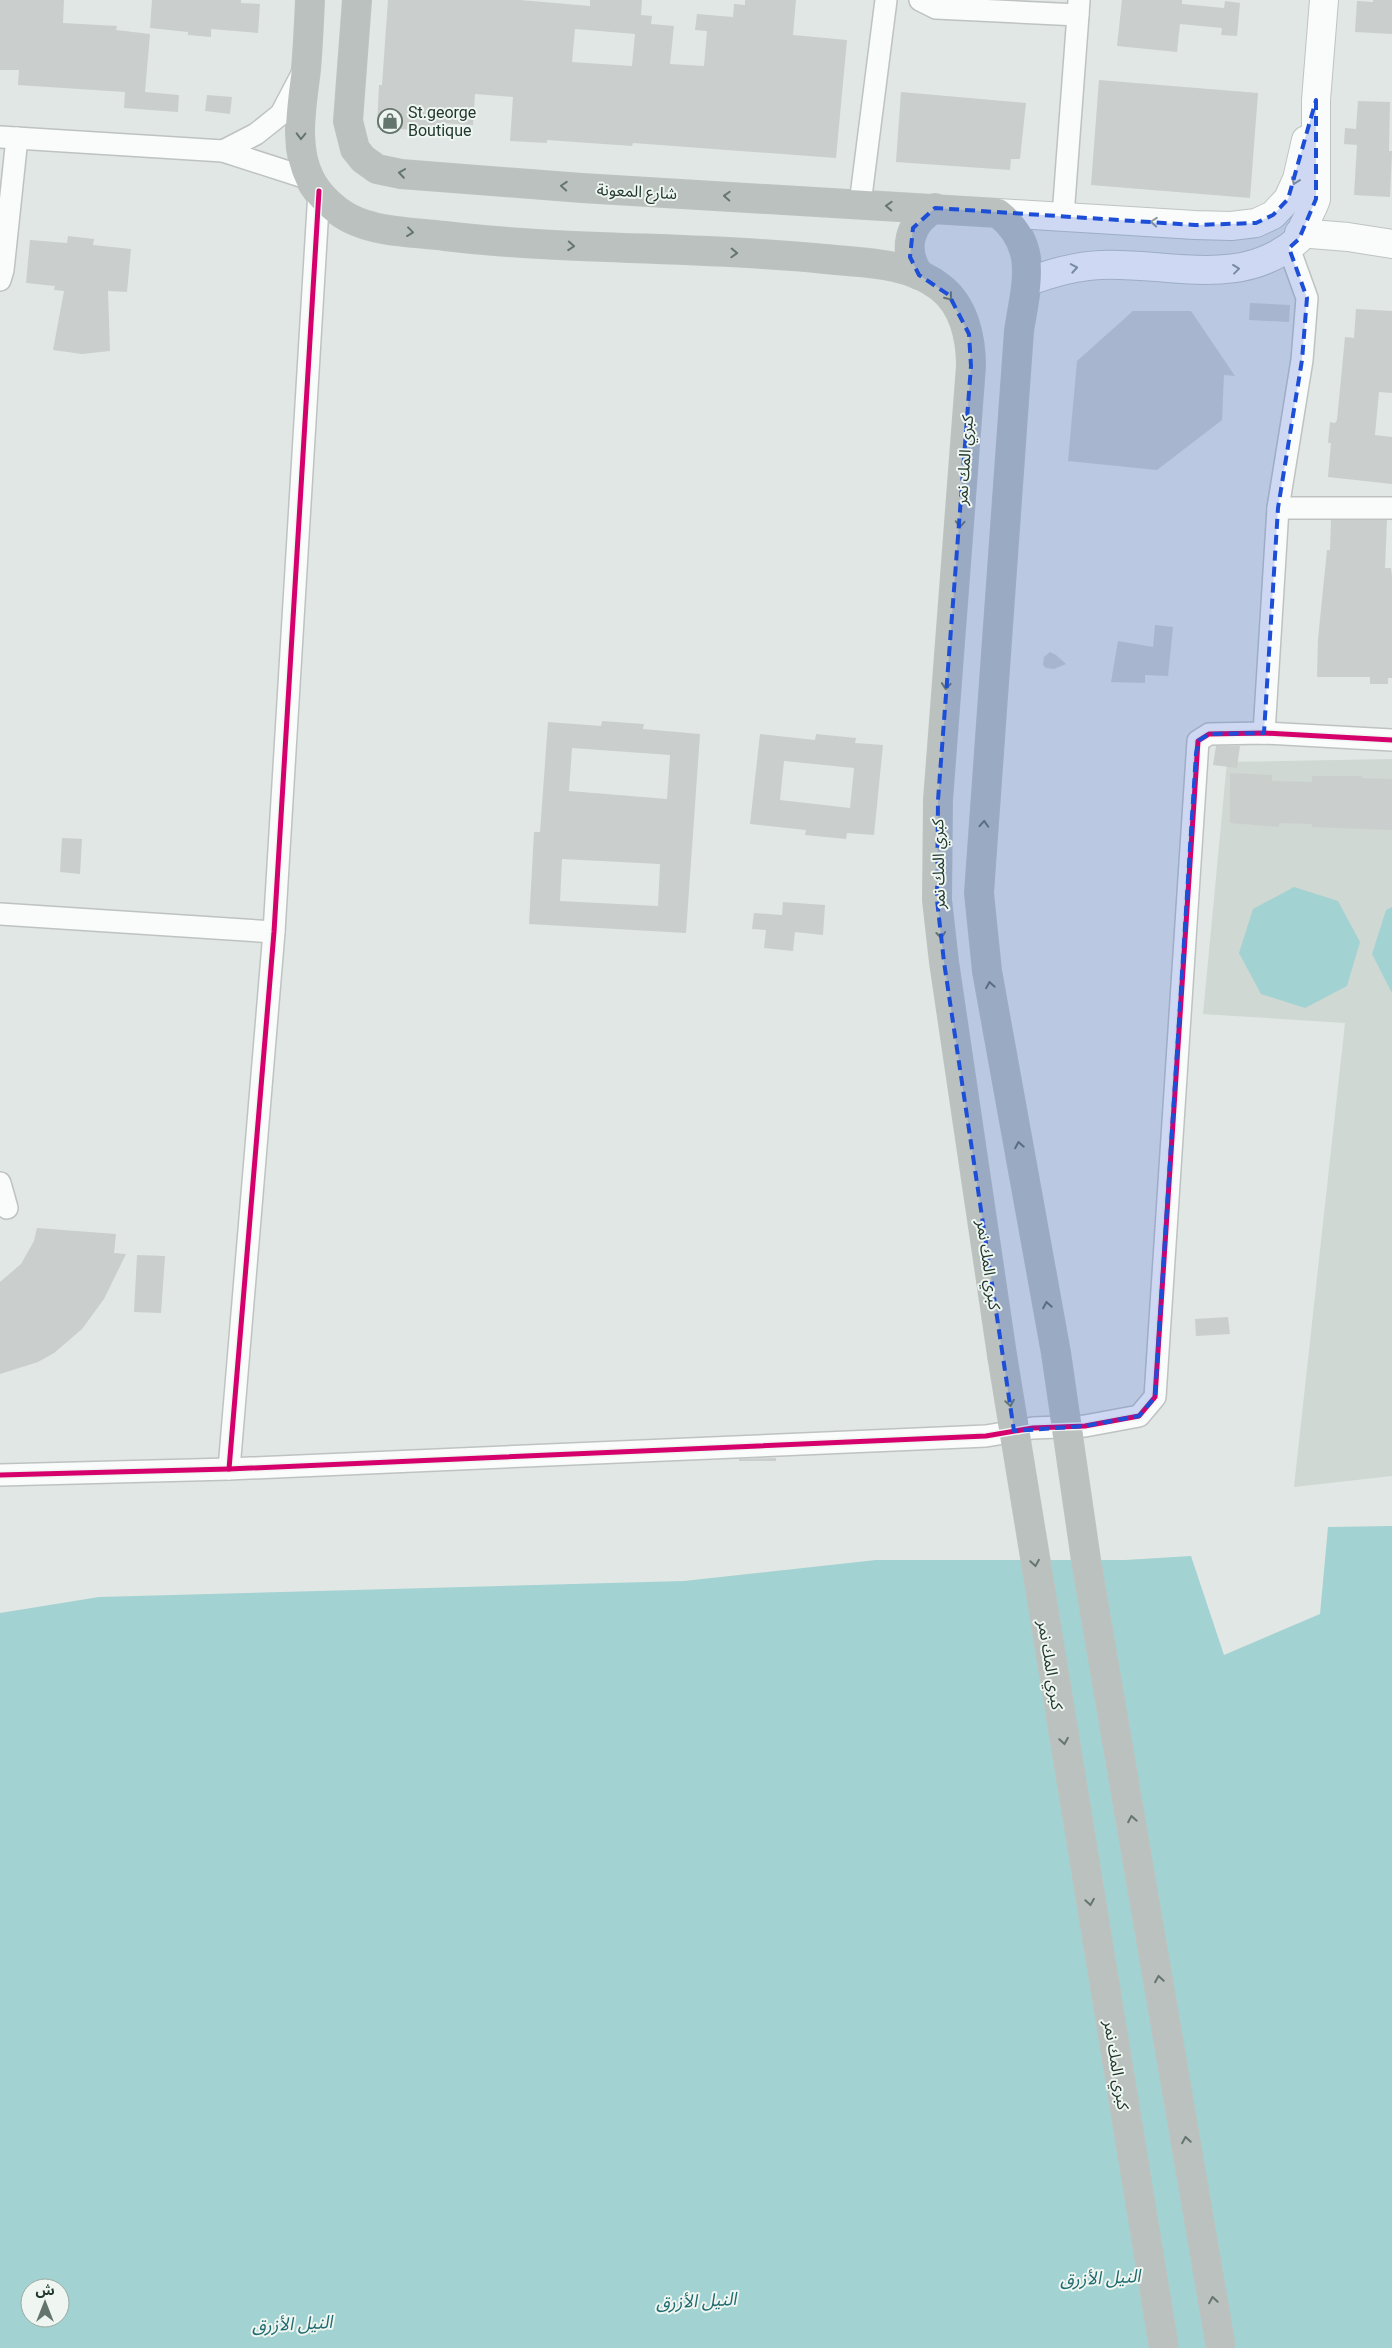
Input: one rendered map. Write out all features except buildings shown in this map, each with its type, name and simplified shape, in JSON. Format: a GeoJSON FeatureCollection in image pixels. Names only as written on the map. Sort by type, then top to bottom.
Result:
{"type":"FeatureCollection","features":[{"type":"Feature","properties":{"kind":"highway"},"geometry":{"type":"LineString","coordinates":[[310,0],[301,111],[301,149],[315,185]]}},
{"type":"Feature","properties":{"kind":"highway","name":"شارع المعونة"},"geometry":{"type":"LineString","coordinates":[[356,0],[348,121],[355,149],[363,159],[377,169],[401,174],[582,188],[998,213]]}},
{"type":"Feature","properties":{"kind":"highway","name":"كبري المك نمر"},"geometry":{"type":"LineString","coordinates":[[315,185],[333,207],[350,218],[378,228],[474,239],[780,255],[898,267],[919,275],[949,295],[969,334],[971,351],[960,534],[940,751],[936,865],[944,962],[1002,1355],[1164,2348]]}},
{"type":"Feature","properties":{"kind":"highway"},"geometry":{"type":"LineString","coordinates":[[919,275],[910,257],[910,237],[919,220],[935,208]]}},
{"type":"Feature","properties":{"kind":"highway"},"geometry":{"type":"LineString","coordinates":[[998,213],[1013,224],[1023,242],[1027,262],[1027,282],[1019,331],[979,893],[987,971],[1056,1353],[1086,1560],[1221,2348]]}},
{"type":"Feature","properties":{"kind":"street"},"geometry":{"type":"LineString","coordinates":[[860,204],[886,0]]}},
{"type":"Feature","properties":{"kind":"street"},"geometry":{"type":"LineString","coordinates":[[920,0],[936,8],[1078,8],[1062,216]]}},
{"type":"Feature","properties":{"kind":"street"},"geometry":{"type":"LineString","coordinates":[[1027,282],[1068,269],[1087,266],[1218,271],[1241,268],[1275,257],[1294,241],[1311,215],[1316,199],[1316,100],[1324,0]]}},
{"type":"Feature","properties":{"kind":"street"},"geometry":{"type":"LineString","coordinates":[[223,151],[256,134],[281,114],[306,67]]}},
{"type":"Feature","properties":{"kind":"street"},"geometry":{"type":"LineString","coordinates":[[998,213],[1195,225],[1231,226],[1256,223],[1273,215],[1288,199],[1297,178],[1316,100]]}},
{"type":"Feature","properties":{"kind":"street"},"geometry":{"type":"LineString","coordinates":[[0,280],[3,270],[9,137],[223,151],[315,185],[274,932],[228,1470]]}},
{"type":"Feature","properties":{"kind":"street"},"geometry":{"type":"LineString","coordinates":[[1294,241],[1348,237],[1392,244]]}},
{"type":"Feature","properties":{"kind":"street"},"geometry":{"type":"LineString","coordinates":[[1264,733],[1278,508],[1302,360],[1307,298],[1294,241]]}},
{"type":"Feature","properties":{"kind":"street"},"geometry":{"type":"LineString","coordinates":[[1278,508],[1392,508]]}},
{"type":"Feature","properties":{"kind":"street"},"geometry":{"type":"LineString","coordinates":[[0,1475],[228,1470],[986,1436],[1033,1428],[1085,1426],[1139,1416],[1155,1397],[1198,741],[1209,734],[1264,733],[1392,740]]}},
{"type":"Feature","properties":{"kind":"street"},"geometry":{"type":"LineString","coordinates":[[0,914],[274,932]]}},
{"type":"Feature","properties":{"kind":"street"},"geometry":{"type":"LineString","coordinates":[[0,1183],[7,1208]]}},
{"type":"Feature","properties":{"kind":"highlighted area"},"geometry":{"type":"Polygon","coordinates":[[[1316,100],[1316,199],[1299,239],[1289,248],[1307,298],[1302,360],[1278,508],[1264,733],[1209,734],[1198,741],[1196,754],[1155,1397],[1139,1416],[1085,1426],[1014,1431],[944,962],[937,900],[938,800],[971,366],[969,334],[959,312],[949,295],[919,275],[910,257],[913,228],[935,208],[1195,225],[1256,223],[1273,215],[1288,199],[1316,100]]]}},
{"type":"Feature","properties":{"kind":"shaded area"},"geometry":{"type":"Polygon","coordinates":[[[1392,759],[1392,1476],[1294,1487],[1345,1023],[1203,1014],[1227,762],[1392,759]]]}},
{"type":"Feature","properties":{"kind":"water"},"geometry":{"type":"Polygon","coordinates":[[[1294,887],[1338,901],[1360,942],[1347,986],[1305,1008],[1261,994],[1239,953],[1253,909],[1294,887]]]}},
{"type":"Feature","properties":{"kind":"water"},"geometry":{"type":"Polygon","coordinates":[[[1392,907],[1392,993],[1372,954],[1386,910],[1392,907]]]}},
{"type":"Feature","properties":{"kind":"water","name":"النيل الأزرق"},"geometry":{"type":"Polygon","coordinates":[[[1392,1526],[1392,2348],[0,2348],[0,1613],[99,1597],[684,1581],[876,1560],[1125,1560],[1191,1556],[1224,1655],[1320,1614],[1328,1527],[1392,1526]]]}},
{"type":"Feature","properties":{"kind":"cycle path"},"geometry":{"type":"LineString","coordinates":[[229,1469],[274,932],[319,191]]}},
{"type":"Feature","properties":{"kind":"cycle path"},"geometry":{"type":"LineString","coordinates":[[0,1475],[229,1469],[986,1436],[1033,1428],[1085,1426],[1139,1416],[1155,1397],[1198,741],[1209,734],[1264,733],[1392,740]]}},
{"type":"Feature","properties":{"kind":"place","name":"St.george Boutique"},"geometry":{"type":"Point","coordinates":[390,121]}}]}
